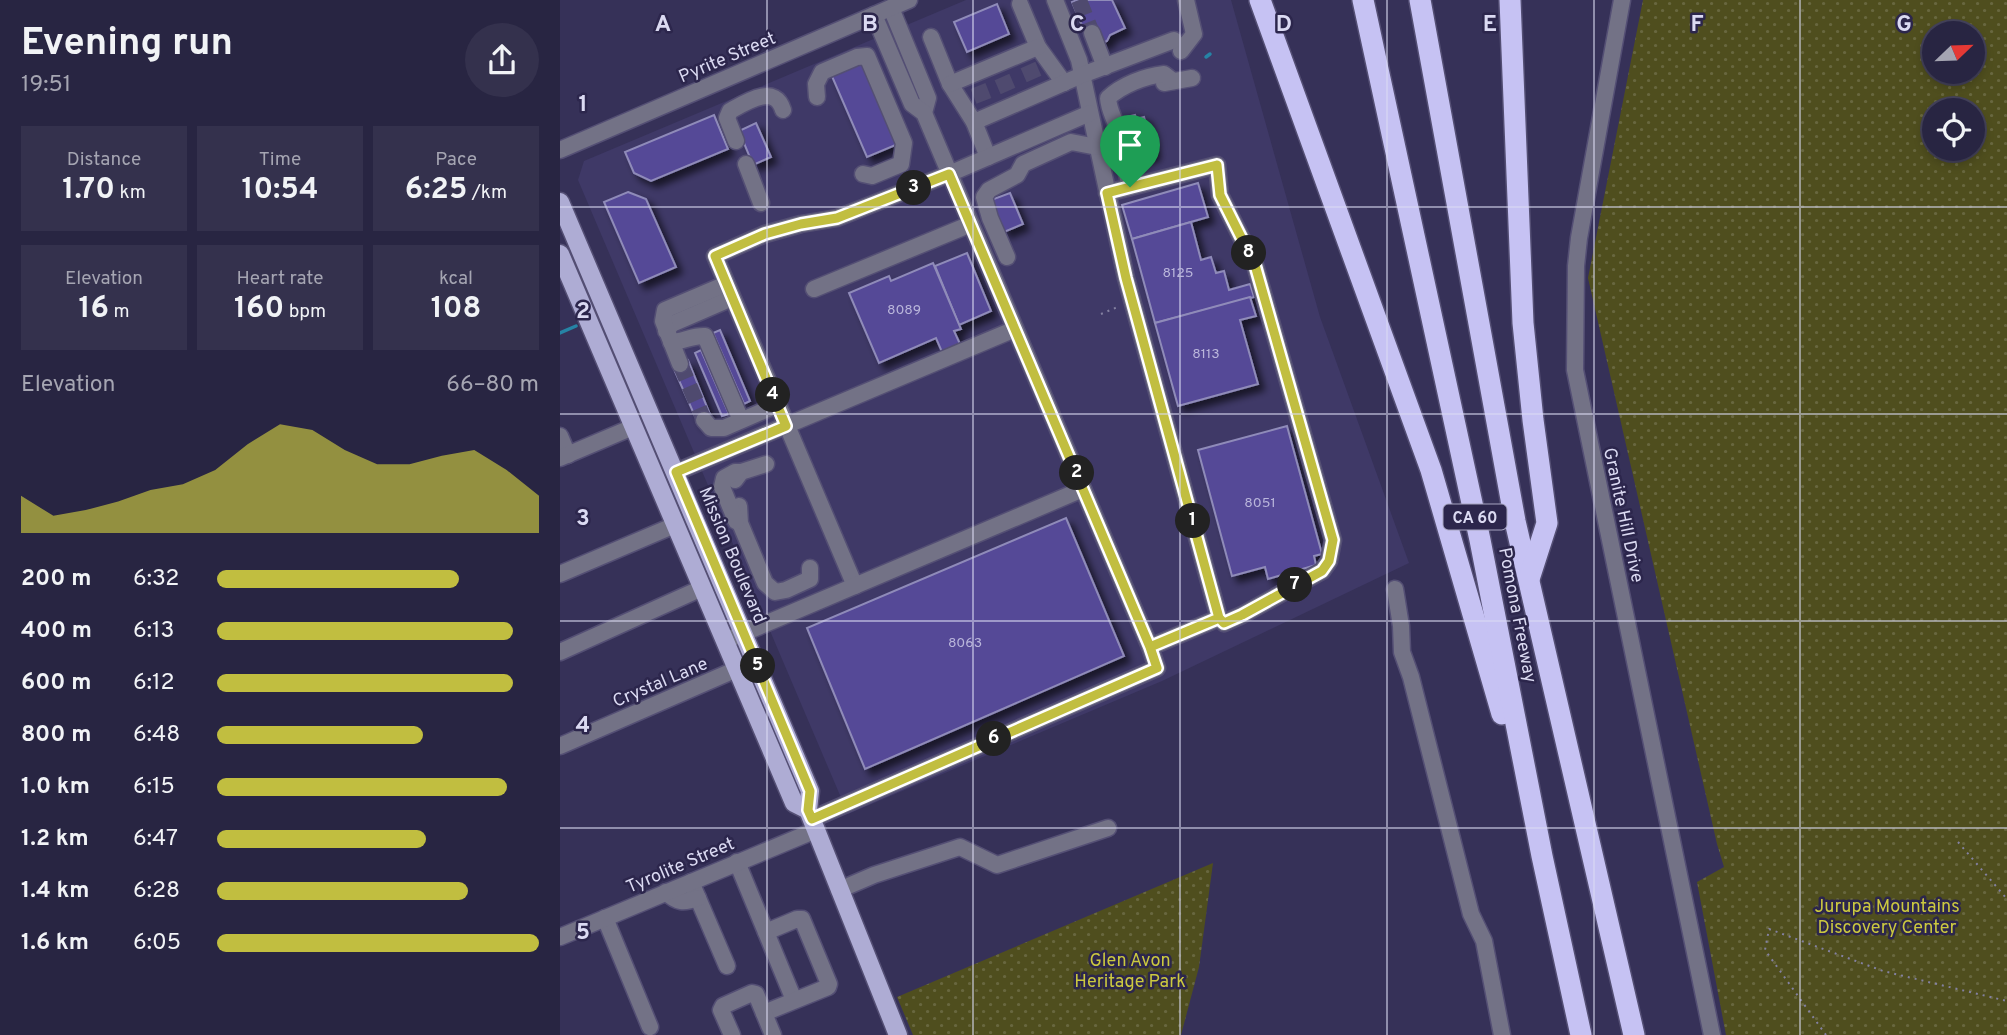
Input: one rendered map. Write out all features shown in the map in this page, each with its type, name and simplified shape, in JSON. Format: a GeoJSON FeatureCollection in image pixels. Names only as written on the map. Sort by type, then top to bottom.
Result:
{"type":"FeatureCollection","features":[{"type":"Feature","properties":{"kind":"highway"},"geometry":{"type":"LineString","coordinates":[[1260,0],[1431,470],[1542,856]]}},
{"type":"Feature","properties":{"kind":"highway","name":"Pomona Freeway"},"geometry":{"type":"LineString","coordinates":[[1363,0],[1480,540],[1542,856],[1581,1035]]}},
{"type":"Feature","properties":{"kind":"highway","name":"Pomona Freeway"},"geometry":{"type":"LineString","coordinates":[[1420,0],[1515,522],[1634,1035]]}},
{"type":"Feature","properties":{"kind":"highway"},"geometry":{"type":"LineString","coordinates":[[1510,0],[1523,323],[1532,420],[1546,523],[1528,581]]}},
{"type":"Feature","properties":{"kind":"main road","name":"Mission Boulevard"},"geometry":{"type":"LineString","coordinates":[[560,202],[810,791],[812,819],[898,1035]]}},
{"type":"Feature","properties":{"kind":"main road","name":"Mission Boulevard"},"geometry":{"type":"LineString","coordinates":[[560,254],[794,803],[812,819]]}},
{"type":"Feature","properties":{"kind":"street","name":"Pyrite Street"},"geometry":{"type":"LineString","coordinates":[[560,150],[909,0]]}},
{"type":"Feature","properties":{"kind":"street"},"geometry":{"type":"LineString","coordinates":[[1055,0],[1079,60],[1097,147],[1107,193],[1126,278],[1219,618],[1224,623],[1322,571],[1329,561],[1333,540],[1255,265],[1220,195],[1217,165],[1107,193]]}},
{"type":"Feature","properties":{"kind":"street"},"geometry":{"type":"LineString","coordinates":[[1064,83],[1105,67],[1177,46],[1194,34],[1186,0]]}},
{"type":"Feature","properties":{"kind":"street","name":"Granite Hill Drive"},"geometry":{"type":"LineString","coordinates":[[1622,0],[1579,238],[1576,266],[1575,370],[1712,1035]]}},
{"type":"Feature","properties":{"kind":"street"},"geometry":{"type":"LineString","coordinates":[[1020,4],[1033,67]]}},
{"type":"Feature","properties":{"kind":"street"},"geometry":{"type":"LineString","coordinates":[[891,8],[928,98],[924,113]]}},
{"type":"Feature","properties":{"kind":"street"},"geometry":{"type":"LineString","coordinates":[[874,15],[912,104],[924,113],[1150,647],[1219,618]]}},
{"type":"Feature","properties":{"kind":"street"},"geometry":{"type":"LineString","coordinates":[[1092,33],[1105,67]]}},
{"type":"Feature","properties":{"kind":"street"},"geometry":{"type":"LineString","coordinates":[[931,37],[950,84],[974,122],[988,157]]}},
{"type":"Feature","properties":{"kind":"street"},"geometry":{"type":"LineString","coordinates":[[817,97],[816,83],[822,72],[857,57],[867,56],[904,143],[903,150],[867,166],[857,177]]}},
{"type":"Feature","properties":{"kind":"street"},"geometry":{"type":"LineString","coordinates":[[1033,67],[1064,83]]}},
{"type":"Feature","properties":{"kind":"street"},"geometry":{"type":"LineString","coordinates":[[1033,67],[1064,83]]}},
{"type":"Feature","properties":{"kind":"street"},"geometry":{"type":"LineString","coordinates":[[950,84],[981,94],[1005,84],[1033,67]]}},
{"type":"Feature","properties":{"kind":"street"},"geometry":{"type":"LineString","coordinates":[[981,94],[1005,84],[1033,67]]}},
{"type":"Feature","properties":{"kind":"street"},"geometry":{"type":"LineString","coordinates":[[1130,187],[1117,124],[1112,119],[1108,98],[1152,75],[1164,74],[1173,81],[1192,78]]}},
{"type":"Feature","properties":{"kind":"street"},"geometry":{"type":"LineString","coordinates":[[974,122],[981,94]]}},
{"type":"Feature","properties":{"kind":"street"},"geometry":{"type":"LineString","coordinates":[[736,141],[727,118],[730,111],[761,96],[772,96],[780,102],[783,110]]}},
{"type":"Feature","properties":{"kind":"street"},"geometry":{"type":"LineString","coordinates":[[855,586],[715,256],[765,234],[837,218],[949,174],[1090,113]]}},
{"type":"Feature","properties":{"kind":"street"},"geometry":{"type":"LineString","coordinates":[[1007,257],[984,197],[989,190],[1017,175],[1023,164],[1071,142],[1097,147]]}},
{"type":"Feature","properties":{"kind":"street"},"geometry":{"type":"LineString","coordinates":[[746,164],[761,203]]}},
{"type":"Feature","properties":{"kind":"street"},"geometry":{"type":"LineString","coordinates":[[814,289],[971,224]]}},
{"type":"Feature","properties":{"kind":"street"},"geometry":{"type":"LineString","coordinates":[[680,364],[669,337],[672,324],[729,291]]}},
{"type":"Feature","properties":{"kind":"street"},"geometry":{"type":"LineString","coordinates":[[676,472],[1015,329]]}},
{"type":"Feature","properties":{"kind":"street"},"geometry":{"type":"LineString","coordinates":[[669,337],[681,342],[697,335],[705,336],[741,420]]}},
{"type":"Feature","properties":{"kind":"street"},"geometry":{"type":"LineString","coordinates":[[704,420],[716,430],[777,404]]}},
{"type":"Feature","properties":{"kind":"street"},"geometry":{"type":"LineString","coordinates":[[560,436],[564,456],[633,427]]}},
{"type":"Feature","properties":{"kind":"street"},"geometry":{"type":"LineString","coordinates":[[740,523],[736,520],[722,487],[724,478],[735,472],[766,464]]}},
{"type":"Feature","properties":{"kind":"street"},"geometry":{"type":"LineString","coordinates":[[741,472],[732,486],[740,523],[765,583],[775,592],[786,590],[810,579],[810,568]]}},
{"type":"Feature","properties":{"kind":"street"},"geometry":{"type":"LineString","coordinates":[[725,642],[1083,489]]}},
{"type":"Feature","properties":{"kind":"street"},"geometry":{"type":"LineString","coordinates":[[560,574],[675,525]]}},
{"type":"Feature","properties":{"kind":"street"},"geometry":{"type":"LineString","coordinates":[[560,652],[702,589]]}},
{"type":"Feature","properties":{"kind":"street"},"geometry":{"type":"LineString","coordinates":[[1395,589],[1402,652],[1411,677],[1471,914],[1484,941],[1502,1035]]}},
{"type":"Feature","properties":{"kind":"street","name":"Tyrolite Street"},"geometry":{"type":"LineString","coordinates":[[560,937],[737,862],[812,819],[1157,668],[1150,647]]}},
{"type":"Feature","properties":{"kind":"street","name":"Crystal Lane"},"geometry":{"type":"LineString","coordinates":[[560,746],[737,670]]}},
{"type":"Feature","properties":{"kind":"street"},"geometry":{"type":"LineString","coordinates":[[839,890],[874,875],[960,847],[997,865],[1108,828]]}},
{"type":"Feature","properties":{"kind":"street"},"geometry":{"type":"LineString","coordinates":[[737,862],[794,1000]]}},
{"type":"Feature","properties":{"kind":"street"},"geometry":{"type":"LineString","coordinates":[[691,882],[727,966]]}},
{"type":"Feature","properties":{"kind":"street"},"geometry":{"type":"LineString","coordinates":[[666,892],[675,901],[698,898]]}},
{"type":"Feature","properties":{"kind":"street"},"geometry":{"type":"LineString","coordinates":[[605,918],[650,1027]]}},
{"type":"Feature","properties":{"kind":"street"},"geometry":{"type":"LineString","coordinates":[[764,1013],[828,987],[829,984],[803,919],[766,932]]}},
{"type":"Feature","properties":{"kind":"street"},"geometry":{"type":"LineString","coordinates":[[732,1035],[721,1010],[723,1006],[752,993],[756,994],[773,1035]]}},
{"type":"Feature","properties":{"kind":"path"},"geometry":{"type":"LineString","coordinates":[[1101,314],[1122,306]]}},
{"type":"Feature","properties":{"kind":"path"},"geometry":{"type":"LineString","coordinates":[[1958,842],[2007,899]]}},
{"type":"Feature","properties":{"kind":"path"},"geometry":{"type":"LineString","coordinates":[[1826,1035],[1765,950],[1769,929],[1883,971],[2007,1001]]}},
{"type":"Feature","properties":{"kind":"shaded area"},"geometry":{"type":"Polygon","coordinates":[[[966,0],[1231,0],[1320,317],[1409,563],[1162,681],[848,814],[578,180],[584,161],[966,0]]]}},
{"type":"Feature","properties":{"kind":"green space","name":"Jurupa Mountains Discovery Center"},"geometry":{"type":"Polygon","coordinates":[[[1643,0],[2007,0],[2007,1035],[1726,1035],[1697,882],[1724,867],[1588,278],[1643,0]]]}},
{"type":"Feature","properties":{"kind":"green space","name":"Glen Avon Heritage Park"},"geometry":{"type":"Polygon","coordinates":[[[1213,863],[1199,967],[1181,1035],[913,1035],[897,997],[1213,863]]]}},
{"type":"Feature","properties":{"kind":"building"},"geometry":{"type":"Polygon","coordinates":[[[1112,0],[1125,28],[1110,35],[1107,41],[1100,44],[1086,35],[1072,2],[1112,0]]]}},
{"type":"Feature","properties":{"kind":"building"},"geometry":{"type":"Polygon","coordinates":[[[997,4],[1009,34],[967,52],[954,22],[997,4]]]}},
{"type":"Feature","properties":{"kind":"building"},"geometry":{"type":"Polygon","coordinates":[[[863,61],[898,144],[867,157],[831,74],[863,61]]]}},
{"type":"Feature","properties":{"kind":"building"},"geometry":{"type":"Polygon","coordinates":[[[714,115],[728,149],[651,181],[634,173],[625,152],[714,115]]]}},
{"type":"Feature","properties":{"kind":"building"},"geometry":{"type":"Polygon","coordinates":[[[1135,115],[1136,119],[1144,117],[1154,154],[1132,159],[1122,118],[1135,115]]]}},
{"type":"Feature","properties":{"kind":"building"},"geometry":{"type":"Polygon","coordinates":[[[756,123],[771,157],[753,165],[739,131],[756,123]]]}},
{"type":"Feature","properties":{"kind":"building"},"geometry":{"type":"Polygon","coordinates":[[[1198,183],[1208,217],[1132,239],[1122,205],[1198,183]]]}},
{"type":"Feature","properties":{"kind":"building"},"geometry":{"type":"Polygon","coordinates":[[[628,192],[646,199],[676,267],[639,283],[604,202],[628,192]]]}},
{"type":"Feature","properties":{"kind":"building"},"geometry":{"type":"Polygon","coordinates":[[[1010,193],[1023,224],[1004,232],[991,200],[1010,193]]]}},
{"type":"Feature","properties":{"kind":"building"},"geometry":{"type":"Polygon","coordinates":[[[1191,222],[1201,260],[1211,257],[1216,273],[1224,271],[1229,290],[1250,284],[1254,297],[1155,323],[1132,239],[1191,222]]]}},
{"type":"Feature","properties":{"kind":"building"},"geometry":{"type":"Polygon","coordinates":[[[967,253],[991,311],[959,325],[935,266],[967,253]]]}},
{"type":"Feature","properties":{"kind":"building"},"geometry":{"type":"Polygon","coordinates":[[[933,263],[961,329],[954,331],[960,344],[942,352],[936,338],[879,363],[849,293],[889,276],[891,281],[933,263]]]}},
{"type":"Feature","properties":{"kind":"building"},"geometry":{"type":"Polygon","coordinates":[[[1250,297],[1256,316],[1240,320],[1258,384],[1178,406],[1155,323],[1250,297]]]}},
{"type":"Feature","properties":{"kind":"building"},"geometry":{"type":"Polygon","coordinates":[[[720,330],[750,401],[744,404],[713,333],[720,330]]]}},
{"type":"Feature","properties":{"kind":"building"},"geometry":{"type":"Polygon","coordinates":[[[701,350],[729,414],[722,416],[695,353],[701,350]]]}},
{"type":"Feature","properties":{"kind":"building"},"geometry":{"type":"Polygon","coordinates":[[[688,360],[711,417],[698,423],[673,367],[688,360]]]}},
{"type":"Feature","properties":{"kind":"building"},"geometry":{"type":"Polygon","coordinates":[[[1287,426],[1322,554],[1314,556],[1316,565],[1268,579],[1265,567],[1232,576],[1198,450],[1287,426]]]}},
{"type":"Feature","properties":{"kind":"building"},"geometry":{"type":"Polygon","coordinates":[[[1066,518],[1124,656],[865,769],[807,628],[1066,518]]]}},
{"type":"Feature","properties":{"kind":"waterway"},"geometry":{"type":"LineString","coordinates":[[1206,57],[1210,54]]}},
{"type":"Feature","properties":{"kind":"waterway"},"geometry":{"type":"LineString","coordinates":[[560,333],[576,326]]}},
{"type":"Feature","properties":{"kind":"tunnel"},"geometry":{"type":"LineString","coordinates":[[1079,0],[1092,33]]}},
{"type":"Feature","properties":{"kind":"tunnel"},"geometry":{"type":"LineString","coordinates":[[1028,65],[1034,79]]}},
{"type":"Feature","properties":{"kind":"tunnel"},"geometry":{"type":"LineString","coordinates":[[1002,77],[1008,91]]}},
{"type":"Feature","properties":{"kind":"tunnel"},"geometry":{"type":"LineString","coordinates":[[978,86],[984,101]]}},
{"type":"Feature","properties":{"kind":"tunnel"},"geometry":{"type":"LineString","coordinates":[[680,364],[704,420]]}},
{"type":"Feature","properties":{"kind":"route"},"geometry":{"type":"LineString","coordinates":[[1130,187],[1107,193],[1126,278],[1219,618],[1150,647],[949,174],[837,218],[765,234],[715,256],[786,426],[676,472],[810,791],[808,810],[812,819],[1157,668],[1150,647],[1219,618],[1224,623],[1242,615],[1322,571],[1329,561],[1333,540],[1255,265],[1220,195],[1217,165],[1130,187]]}}]}
